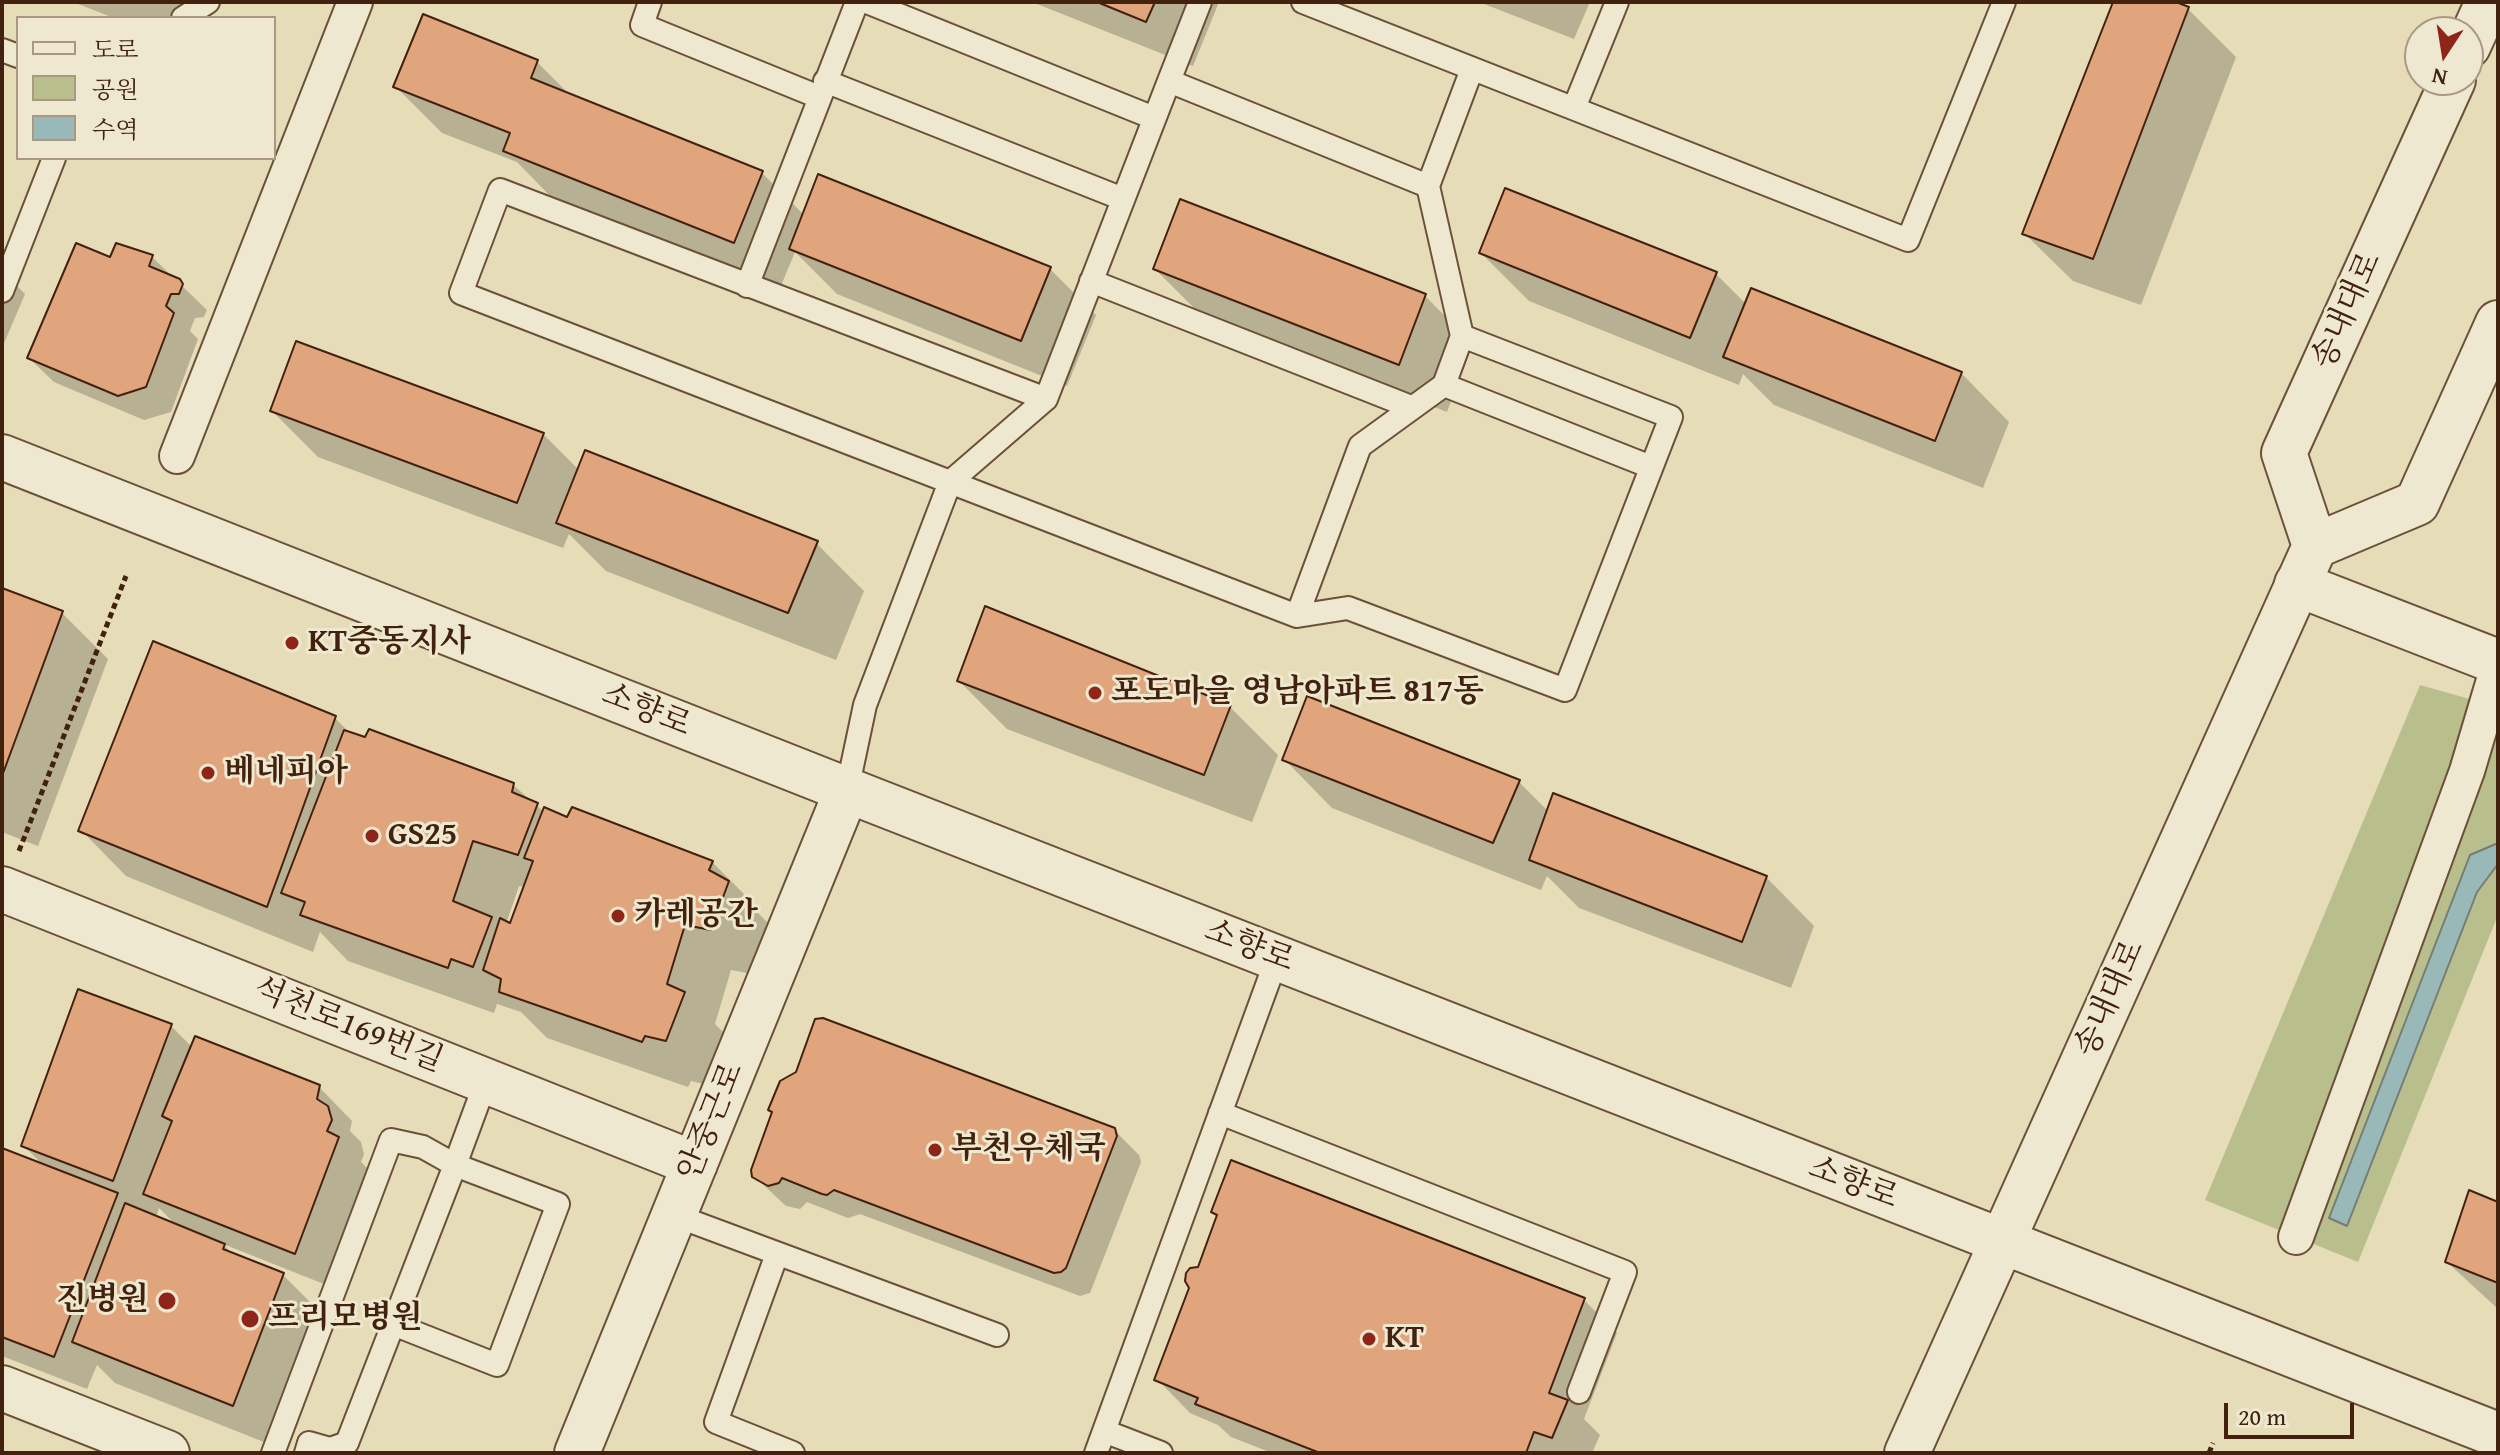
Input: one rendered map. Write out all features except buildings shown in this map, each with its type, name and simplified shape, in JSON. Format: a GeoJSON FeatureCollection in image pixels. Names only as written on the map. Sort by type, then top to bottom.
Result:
{"type":"FeatureCollection","features":[{"type":"Feature","properties":{"kind":"street"},"geometry":{"type":"LineString","coordinates":[[177,456],[355,2]]}},
{"type":"Feature","properties":{"kind":"street"},"geometry":{"type":"LineString","coordinates":[[2482,16],[2484,11],[2498,6]]}},
{"type":"Feature","properties":{"kind":"street","name":"송내대로"},"geometry":{"type":"LineString","coordinates":[[1907,1453],[2306,565],[2284,453],[2446,96]]}},
{"type":"Feature","properties":{"kind":"street"},"geometry":{"type":"LineString","coordinates":[[2306,565],[2417,503],[2498,323]]}},
{"type":"Feature","properties":{"kind":"street","name":"소향로"},"geometry":{"type":"LineString","coordinates":[[2,457],[2002,1241],[2489,1440]]}},
{"type":"Feature","properties":{"kind":"street"},"geometry":{"type":"LineString","coordinates":[[2296,1237],[2467,771],[2496,671],[2306,565]]}},
{"type":"Feature","properties":{"kind":"street","name":"안중근로"},"geometry":{"type":"LineString","coordinates":[[577,1453],[847,790]]}},
{"type":"Feature","properties":{"kind":"street","name":"석천로169번길"},"geometry":{"type":"LineString","coordinates":[[3,891],[695,1164]]}},
{"type":"Feature","properties":{"kind":"street"},"geometry":{"type":"LineString","coordinates":[[2,1388],[167,1453]]}},
{"type":"Feature","properties":{"kind":"lane"},"geometry":{"type":"LineString","coordinates":[[186,16],[208,2]]}},
{"type":"Feature","properties":{"kind":"lane"},"geometry":{"type":"LineString","coordinates":[[650,2],[642,25],[1123,199]]}},
{"type":"Feature","properties":{"kind":"lane"},"geometry":{"type":"LineString","coordinates":[[747,286],[857,2]]}},
{"type":"Feature","properties":{"kind":"lane"},"geometry":{"type":"LineString","coordinates":[[867,2],[1154,118]]}},
{"type":"Feature","properties":{"kind":"lane"},"geometry":{"type":"LineString","coordinates":[[847,790],[865,705],[950,482],[1046,399],[1200,2]]}},
{"type":"Feature","properties":{"kind":"lane"},"geometry":{"type":"LineString","coordinates":[[1303,2],[1908,240],[2004,2]]}},
{"type":"Feature","properties":{"kind":"lane"},"geometry":{"type":"LineString","coordinates":[[1574,108],[1617,2]]}},
{"type":"Feature","properties":{"kind":"lane"},"geometry":{"type":"LineString","coordinates":[[1297,616],[1360,446],[1444,385],[1462,336],[1428,186],[1472,69]]}},
{"type":"Feature","properties":{"kind":"lane"},"geometry":{"type":"LineString","coordinates":[[1169,81],[1428,186]]}},
{"type":"Feature","properties":{"kind":"lane"},"geometry":{"type":"LineString","coordinates":[[2,291],[53,160]]}},
{"type":"Feature","properties":{"kind":"lane"},"geometry":{"type":"LineString","coordinates":[[1046,399],[500,190],[461,293],[1297,616],[1348,608],[1565,690],[1671,417],[1462,336]]}},
{"type":"Feature","properties":{"kind":"lane"},"geometry":{"type":"LineString","coordinates":[[1091,281],[1411,407]]}},
{"type":"Feature","properties":{"kind":"lane"},"geometry":{"type":"LineString","coordinates":[[1444,385],[1651,467]]}},
{"type":"Feature","properties":{"kind":"lane"},"geometry":{"type":"LineString","coordinates":[[1096,1453],[1277,958]]}},
{"type":"Feature","properties":{"kind":"lane"},"geometry":{"type":"LineString","coordinates":[[306,1453],[309,1443],[330,1449],[347,1443],[486,1081]]}},
{"type":"Feature","properties":{"kind":"lane"},"geometry":{"type":"LineString","coordinates":[[1220,1113],[1625,1272],[1579,1392]]}},
{"type":"Feature","properties":{"kind":"lane"},"geometry":{"type":"LineString","coordinates":[[273,1453],[391,1140],[423,1147],[455,1165],[558,1204],[497,1365],[393,1324]]}},
{"type":"Feature","properties":{"kind":"lane"},"geometry":{"type":"LineString","coordinates":[[674,1215],[997,1335]]}},
{"type":"Feature","properties":{"kind":"lane"},"geometry":{"type":"LineString","coordinates":[[777,1254],[716,1422],[793,1453]]}},
{"type":"Feature","properties":{"kind":"lane"},"geometry":{"type":"LineString","coordinates":[[1104,1431],[1161,1453]]}},
{"type":"Feature","properties":{"kind":"path"},"geometry":{"type":"LineString","coordinates":[[3,891],[126,576]]}},
{"type":"Feature","properties":{"kind":"path"},"geometry":{"type":"LineString","coordinates":[[2209,1453],[2213,1443]]}},
{"type":"Feature","properties":{"kind":"green space"},"geometry":{"type":"Polygon","coordinates":[[[2420,685],[2498,707],[2498,915],[2358,1262],[2205,1200],[2420,685]]]}},
{"type":"Feature","properties":{"kind":"water"},"geometry":{"type":"Polygon","coordinates":[[[2498,843],[2498,864],[2477,892],[2347,1226],[2329,1218],[2470,855],[2498,843]]]}},
{"type":"Feature","properties":{"kind":"place","name":"KT중동지사"},"geometry":{"type":"Point","coordinates":[292,643]}},
{"type":"Feature","properties":{"kind":"place","name":"포도마을 영남아파트 817동"},"geometry":{"type":"Point","coordinates":[1095,693]}},
{"type":"Feature","properties":{"kind":"place","name":"베네피아"},"geometry":{"type":"Point","coordinates":[208,773]}},
{"type":"Feature","properties":{"kind":"place","name":"GS25"},"geometry":{"type":"Point","coordinates":[372,836]}},
{"type":"Feature","properties":{"kind":"place","name":"카레공간"},"geometry":{"type":"Point","coordinates":[618,916]}},
{"type":"Feature","properties":{"kind":"place","name":"부천우체국"},"geometry":{"type":"Point","coordinates":[935,1150]}},
{"type":"Feature","properties":{"kind":"place","name":"진병원"},"geometry":{"type":"Point","coordinates":[167,1301]}},
{"type":"Feature","properties":{"kind":"place","name":"프리모병원"},"geometry":{"type":"Point","coordinates":[250,1319]}},
{"type":"Feature","properties":{"kind":"place","name":"KT"},"geometry":{"type":"Point","coordinates":[1369,1339]}}]}
